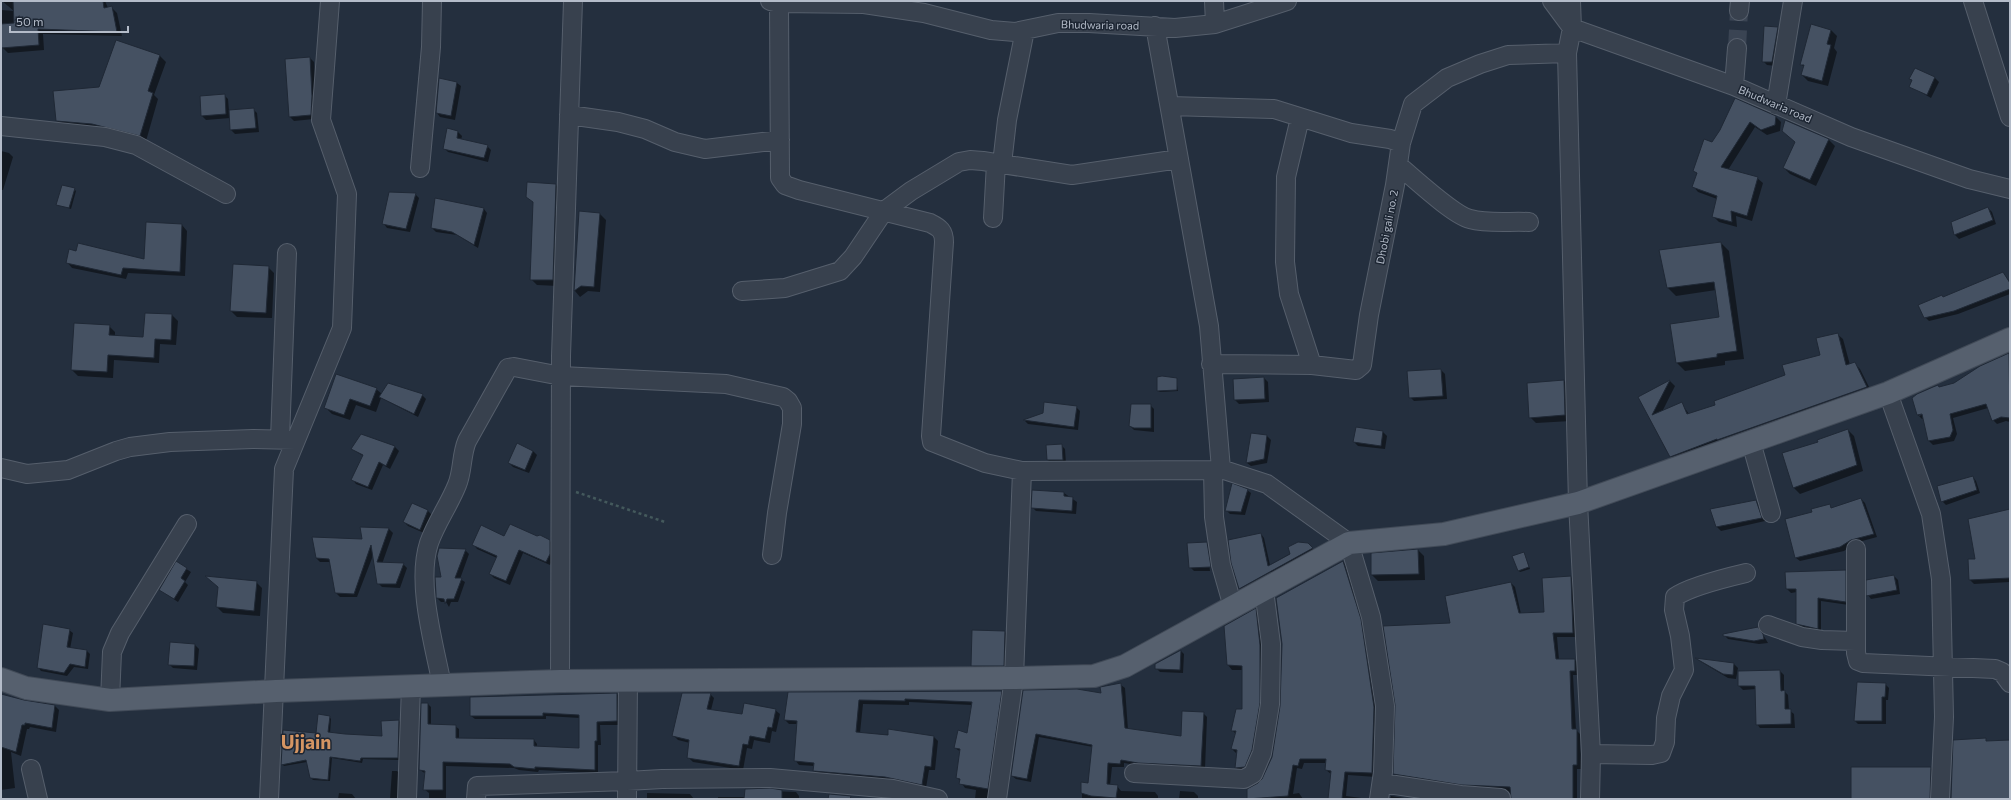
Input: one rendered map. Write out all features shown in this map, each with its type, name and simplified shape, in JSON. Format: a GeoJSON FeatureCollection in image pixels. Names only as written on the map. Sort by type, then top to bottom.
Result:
{"type":"FeatureCollection","features":[{"type":"Feature","properties":{"kind":"main road"},"geometry":{"type":"LineString","coordinates":[[1,679],[26,688],[110,700],[276,690],[560,681],[1014,678],[1094,676],[1124,666],[1350,543],[1444,534],[1578,503],[1888,393],[2009,342]]}},
{"type":"Feature","properties":{"kind":"street"},"geometry":{"type":"LineString","coordinates":[[288,440],[342,328],[347,194],[321,120],[330,1]]}},
{"type":"Feature","properties":{"kind":"street"},"geometry":{"type":"LineString","coordinates":[[420,168],[431,47],[432,1]]}},
{"type":"Feature","properties":{"kind":"street"},"geometry":{"type":"LineString","coordinates":[[560,681],[561,376],[573,1]]}},
{"type":"Feature","properties":{"kind":"street"},"geometry":{"type":"LineString","coordinates":[[1214,1],[1215,24]]}},
{"type":"Feature","properties":{"kind":"street","name":"Bhudwaria road"},"geometry":{"type":"LineString","coordinates":[[783,2],[864,4],[924,13],[991,30],[1015,32],[1058,23],[1089,23],[1175,28],[1215,24],[1287,1]]}},
{"type":"Feature","properties":{"kind":"street"},"geometry":{"type":"LineString","coordinates":[[1552,1],[1572,28]]}},
{"type":"Feature","properties":{"kind":"street"},"geometry":{"type":"LineString","coordinates":[[1571,1],[1572,28],[1568,53],[1578,503],[1591,754],[1590,799]]}},
{"type":"Feature","properties":{"kind":"street"},"geometry":{"type":"LineString","coordinates":[[1776,105],[1793,1]]}},
{"type":"Feature","properties":{"kind":"street"},"geometry":{"type":"LineString","coordinates":[[1973,1],[2010,117]]}},
{"type":"Feature","properties":{"kind":"street"},"geometry":{"type":"LineString","coordinates":[[783,2],[780,178],[785,185],[930,223],[939,227],[944,234],[931,436],[932,442],[985,463],[1022,471],[1217,469],[1267,484],[1350,543],[1371,616],[1385,706],[1383,772],[1380,791],[1502,798]]}},
{"type":"Feature","properties":{"kind":"street"},"geometry":{"type":"LineString","coordinates":[[1155,26],[1209,326],[1217,469],[1214,517],[1221,565],[1233,607]]}},
{"type":"Feature","properties":{"kind":"street","name":"Bhudwaria road"},"geometry":{"type":"LineString","coordinates":[[1572,28],[1734,86],[1851,137],[1969,178],[2010,189]]}},
{"type":"Feature","properties":{"kind":"street"},"geometry":{"type":"LineString","coordinates":[[993,218],[999,163],[1025,30]]}},
{"type":"Feature","properties":{"kind":"street"},"geometry":{"type":"LineString","coordinates":[[1734,86],[1737,48]]}},
{"type":"Feature","properties":{"kind":"street","name":"Dhobi gali no. 2"},"geometry":{"type":"LineString","coordinates":[[1212,364],[1312,365],[1356,370],[1362,365],[1369,315],[1396,185],[1401,143],[1413,104],[1447,78],[1480,64],[1508,55],[1568,53]]}},
{"type":"Feature","properties":{"kind":"street"},"geometry":{"type":"LineString","coordinates":[[1170,106],[1274,109],[1351,134],[1390,139],[1401,143]]}},
{"type":"Feature","properties":{"kind":"street"},"geometry":{"type":"LineString","coordinates":[[569,115],[618,122],[645,129],[675,142],[706,149],[780,140]]}},
{"type":"Feature","properties":{"kind":"street"},"geometry":{"type":"LineString","coordinates":[[1300,118],[1286,177],[1285,262],[1289,294],[1312,365]]}},
{"type":"Feature","properties":{"kind":"street"},"geometry":{"type":"LineString","coordinates":[[1,126],[106,137],[136,145],[226,194]]}},
{"type":"Feature","properties":{"kind":"street"},"geometry":{"type":"LineString","coordinates":[[742,291],[785,288],[840,271],[853,257],[884,211],[911,191],[959,162],[970,160],[999,163],[1072,175],[1179,159]]}},
{"type":"Feature","properties":{"kind":"street"},"geometry":{"type":"LineString","coordinates":[[1398,165],[1455,211],[1469,219],[1529,222]]}},
{"type":"Feature","properties":{"kind":"street"},"geometry":{"type":"LineString","coordinates":[[269,799],[276,690],[284,469],[288,440],[287,253]]}},
{"type":"Feature","properties":{"kind":"street"},"geometry":{"type":"LineString","coordinates":[[442,685],[428,614],[426,558],[434,531],[457,485],[463,450],[508,368],[514,367],[561,376],[726,384],[783,397],[788,401],[792,408],[792,424],[776,513],[772,555]]}},
{"type":"Feature","properties":{"kind":"street"},"geometry":{"type":"LineString","coordinates":[[1888,393],[1931,514],[1942,579],[1944,717],[1940,799]]}},
{"type":"Feature","properties":{"kind":"street"},"geometry":{"type":"LineString","coordinates":[[1,468],[27,474],[68,470],[130,447],[170,442],[288,440]]}},
{"type":"Feature","properties":{"kind":"street"},"geometry":{"type":"LineString","coordinates":[[1750,442],[1771,513]]}},
{"type":"Feature","properties":{"kind":"street"},"geometry":{"type":"LineString","coordinates":[[996,799],[1014,678],[1022,471]]}},
{"type":"Feature","properties":{"kind":"street"},"geometry":{"type":"LineString","coordinates":[[110,700],[112,652],[120,633],[187,524]]}},
{"type":"Feature","properties":{"kind":"street"},"geometry":{"type":"LineString","coordinates":[[1856,549],[1856,656],[1858,661],[1863,663],[1996,669],[2002,672],[2010,683]]}},
{"type":"Feature","properties":{"kind":"street"},"geometry":{"type":"LineString","coordinates":[[1591,754],[1652,755],[1661,753],[1665,742],[1666,718],[1670,696],[1680,681],[1684,670],[1680,636],[1674,610],[1675,598],[1682,592],[1726,577],[1746,573]]}},
{"type":"Feature","properties":{"kind":"street"},"geometry":{"type":"LineString","coordinates":[[1134,773],[1244,779],[1253,774],[1262,752],[1270,704],[1271,644],[1264,590]]}},
{"type":"Feature","properties":{"kind":"street"},"geometry":{"type":"LineString","coordinates":[[1768,625],[1802,637],[1822,640],[1856,641]]}},
{"type":"Feature","properties":{"kind":"street"},"geometry":{"type":"LineString","coordinates":[[627,790],[628,680]]}},
{"type":"Feature","properties":{"kind":"street"},"geometry":{"type":"LineString","coordinates":[[407,799],[411,686]]}},
{"type":"Feature","properties":{"kind":"street"},"geometry":{"type":"LineString","coordinates":[[31,769],[38,799]]}},
{"type":"Feature","properties":{"kind":"street"},"geometry":{"type":"LineString","coordinates":[[476,799],[477,786],[627,790],[662,779],[770,778],[893,789],[938,799]]}},
{"type":"Feature","properties":{"kind":"path"},"geometry":{"type":"LineString","coordinates":[[561,487],[666,522]]}},
{"type":"Feature","properties":{"kind":"building"},"geometry":{"type":"Polygon","coordinates":[[[13,1],[103,1],[104,8],[112,6],[117,32],[38,29],[39,45],[1,48],[1,24],[14,23],[13,1]]]}},
{"type":"Feature","properties":{"kind":"building"},"geometry":{"type":"Polygon","coordinates":[[[1811,24],[1831,30],[1827,44],[1831,45],[1822,81],[1801,75],[1804,65],[1800,65],[1811,24]]]}},
{"type":"Feature","properties":{"kind":"building"},"geometry":{"type":"Polygon","coordinates":[[[1764,26],[1778,27],[1772,62],[1762,62],[1764,26]]]}},
{"type":"Feature","properties":{"kind":"building"},"geometry":{"type":"Polygon","coordinates":[[[116,40],[160,55],[148,91],[153,93],[140,136],[92,124],[56,121],[53,91],[99,87],[116,40]]]}},
{"type":"Feature","properties":{"kind":"building"},"geometry":{"type":"Polygon","coordinates":[[[310,57],[312,96],[311,115],[289,117],[285,59],[310,57]]]}},
{"type":"Feature","properties":{"kind":"building"},"geometry":{"type":"Polygon","coordinates":[[[1915,68],[1935,77],[1927,95],[1909,87],[1912,80],[1909,79],[1915,68]]]}},
{"type":"Feature","properties":{"kind":"building"},"geometry":{"type":"Polygon","coordinates":[[[439,78],[457,82],[451,116],[436,113],[439,78]]]}},
{"type":"Feature","properties":{"kind":"building"},"geometry":{"type":"Polygon","coordinates":[[[225,94],[226,114],[201,116],[200,96],[225,94]]]}},
{"type":"Feature","properties":{"kind":"building"},"geometry":{"type":"Polygon","coordinates":[[[1735,98],[1776,116],[1775,125],[1761,130],[1750,122],[1721,167],[1758,177],[1747,216],[1731,211],[1732,222],[1712,217],[1717,196],[1692,187],[1697,173],[1693,171],[1704,139],[1712,142],[1720,130],[1735,98]]]}},
{"type":"Feature","properties":{"kind":"building"},"geometry":{"type":"Polygon","coordinates":[[[254,108],[256,128],[230,130],[229,110],[254,108]]]}},
{"type":"Feature","properties":{"kind":"building"},"geometry":{"type":"Polygon","coordinates":[[[1785,120],[1829,139],[1810,180],[1783,168],[1795,142],[1782,131],[1785,120]]]}},
{"type":"Feature","properties":{"kind":"building"},"geometry":{"type":"Polygon","coordinates":[[[447,128],[458,131],[457,138],[488,145],[484,158],[443,149],[447,128]]]}},
{"type":"Feature","properties":{"kind":"building"},"geometry":{"type":"Polygon","coordinates":[[[527,182],[556,184],[553,280],[530,280],[533,202],[526,197],[527,182]]]}},
{"type":"Feature","properties":{"kind":"building"},"geometry":{"type":"Polygon","coordinates":[[[62,185],[75,188],[69,208],[56,205],[62,185]]]}},
{"type":"Feature","properties":{"kind":"building"},"geometry":{"type":"Polygon","coordinates":[[[389,192],[416,193],[406,229],[382,224],[389,192]]]}},
{"type":"Feature","properties":{"kind":"building"},"geometry":{"type":"Polygon","coordinates":[[[435,198],[484,208],[474,245],[452,232],[431,228],[435,198]]]}},
{"type":"Feature","properties":{"kind":"building"},"geometry":{"type":"Polygon","coordinates":[[[1988,207],[1993,220],[1954,235],[1951,222],[1988,207]]]}},
{"type":"Feature","properties":{"kind":"building"},"geometry":{"type":"Polygon","coordinates":[[[579,211],[600,213],[594,287],[581,286],[574,291],[579,211]]]}},
{"type":"Feature","properties":{"kind":"building"},"geometry":{"type":"Polygon","coordinates":[[[146,222],[182,224],[180,272],[123,268],[121,275],[66,263],[69,249],[76,251],[78,243],[144,259],[146,222]]]}},
{"type":"Feature","properties":{"kind":"building"},"geometry":{"type":"Polygon","coordinates":[[[1721,242],[1737,351],[1717,354],[1717,357],[1676,363],[1670,324],[1719,317],[1714,282],[1667,288],[1659,250],[1721,242]]]}},
{"type":"Feature","properties":{"kind":"building"},"geometry":{"type":"Polygon","coordinates":[[[233,264],[269,266],[266,313],[230,311],[233,264]]]}},
{"type":"Feature","properties":{"kind":"building"},"geometry":{"type":"Polygon","coordinates":[[[2003,272],[2010,283],[2010,289],[1954,311],[1924,318],[1918,305],[1942,295],[1943,297],[2003,272]]]}},
{"type":"Feature","properties":{"kind":"building"},"geometry":{"type":"Polygon","coordinates":[[[145,313],[172,314],[171,340],[155,339],[154,358],[108,355],[107,372],[71,370],[74,323],[110,325],[109,335],[143,337],[145,313]]]}},
{"type":"Feature","properties":{"kind":"building"},"geometry":{"type":"Polygon","coordinates":[[[1838,333],[1846,365],[1855,362],[1867,387],[1717,439],[1670,457],[1638,397],[1670,380],[1652,415],[1682,402],[1687,414],[1715,405],[1714,401],[1785,375],[1782,365],[1820,355],[1816,338],[1838,333]]]}},
{"type":"Feature","properties":{"kind":"building"},"geometry":{"type":"Polygon","coordinates":[[[2009,353],[2010,418],[2001,417],[1992,421],[1986,404],[1950,414],[1953,430],[1950,437],[1928,441],[1922,414],[1917,415],[1912,398],[1917,394],[1938,385],[1939,387],[1954,383],[1980,366],[2009,353]]]}},
{"type":"Feature","properties":{"kind":"building"},"geometry":{"type":"Polygon","coordinates":[[[1441,369],[1443,396],[1409,398],[1407,371],[1441,369]]]}},
{"type":"Feature","properties":{"kind":"building"},"geometry":{"type":"Polygon","coordinates":[[[336,374],[377,388],[370,406],[350,399],[344,415],[324,408],[336,374]]]}},
{"type":"Feature","properties":{"kind":"building"},"geometry":{"type":"Polygon","coordinates":[[[1162,376],[1177,378],[1177,390],[1157,391],[1157,377],[1162,376]]]}},
{"type":"Feature","properties":{"kind":"building"},"geometry":{"type":"Polygon","coordinates":[[[1264,377],[1265,399],[1234,400],[1233,379],[1264,377]]]}},
{"type":"Feature","properties":{"kind":"building"},"geometry":{"type":"Polygon","coordinates":[[[1564,380],[1565,415],[1529,418],[1527,383],[1564,380]]]}},
{"type":"Feature","properties":{"kind":"building"},"geometry":{"type":"Polygon","coordinates":[[[388,383],[423,394],[414,414],[379,397],[388,383]]]}},
{"type":"Feature","properties":{"kind":"building"},"geometry":{"type":"Polygon","coordinates":[[[1044,402],[1077,406],[1074,427],[1023,420],[1043,413],[1044,402]]]}},
{"type":"Feature","properties":{"kind":"building"},"geometry":{"type":"Polygon","coordinates":[[[1131,404],[1151,404],[1151,428],[1134,428],[1129,426],[1131,404]]]}},
{"type":"Feature","properties":{"kind":"building"},"geometry":{"type":"Polygon","coordinates":[[[1356,427],[1383,431],[1381,446],[1353,442],[1356,427]]]}},
{"type":"Feature","properties":{"kind":"building"},"geometry":{"type":"Polygon","coordinates":[[[1848,429],[1857,465],[1793,488],[1782,453],[1818,442],[1817,440],[1848,429]]]}},
{"type":"Feature","properties":{"kind":"building"},"geometry":{"type":"Polygon","coordinates":[[[1251,433],[1267,435],[1264,459],[1246,463],[1251,433]]]}},
{"type":"Feature","properties":{"kind":"building"},"geometry":{"type":"Polygon","coordinates":[[[361,434],[395,446],[386,466],[379,462],[368,487],[351,480],[363,455],[351,449],[361,434]]]}},
{"type":"Feature","properties":{"kind":"building"},"geometry":{"type":"Polygon","coordinates":[[[517,443],[533,451],[525,470],[508,463],[517,443]]]}},
{"type":"Feature","properties":{"kind":"building"},"geometry":{"type":"Polygon","coordinates":[[[1062,444],[1063,460],[1047,460],[1046,445],[1062,444]]]}},
{"type":"Feature","properties":{"kind":"building"},"geometry":{"type":"Polygon","coordinates":[[[1973,476],[1977,490],[1941,502],[1937,486],[1973,476]]]}},
{"type":"Feature","properties":{"kind":"building"},"geometry":{"type":"Polygon","coordinates":[[[1232,483],[1248,489],[1241,512],[1225,511],[1232,483]]]}},
{"type":"Feature","properties":{"kind":"building"},"geometry":{"type":"Polygon","coordinates":[[[1032,490],[1064,492],[1064,496],[1073,497],[1072,511],[1031,508],[1032,490]]]}},
{"type":"Feature","properties":{"kind":"building"},"geometry":{"type":"Polygon","coordinates":[[[1861,498],[1874,534],[1851,540],[1840,547],[1795,558],[1785,519],[1812,512],[1811,509],[1830,504],[1831,508],[1861,498]]]}},
{"type":"Feature","properties":{"kind":"building"},"geometry":{"type":"Polygon","coordinates":[[[1756,500],[1762,518],[1716,527],[1710,509],[1756,500]]]}},
{"type":"Feature","properties":{"kind":"building"},"geometry":{"type":"Polygon","coordinates":[[[412,503],[428,510],[420,530],[403,522],[412,503]]]}},
{"type":"Feature","properties":{"kind":"building"},"geometry":{"type":"Polygon","coordinates":[[[2010,509],[2010,578],[1969,580],[1968,559],[1975,559],[1968,519],[2010,509]]]}},
{"type":"Feature","properties":{"kind":"building"},"geometry":{"type":"Polygon","coordinates":[[[510,524],[550,540],[550,554],[546,562],[519,550],[506,581],[489,574],[497,556],[472,545],[481,525],[504,536],[510,524]]]}},
{"type":"Feature","properties":{"kind":"building"},"geometry":{"type":"Polygon","coordinates":[[[360,527],[389,528],[377,562],[404,563],[396,584],[377,584],[371,545],[354,594],[335,593],[329,559],[316,558],[312,537],[362,539],[360,527]]]}},
{"type":"Feature","properties":{"kind":"building"},"geometry":{"type":"Polygon","coordinates":[[[1261,533],[1268,566],[1290,554],[1288,547],[1298,542],[1308,543],[1313,548],[1239,589],[1231,563],[1228,540],[1261,533]]]}},
{"type":"Feature","properties":{"kind":"building"},"geometry":{"type":"Polygon","coordinates":[[[1207,542],[1211,567],[1189,568],[1187,543],[1207,542]]]}},
{"type":"Feature","properties":{"kind":"building"},"geometry":{"type":"Polygon","coordinates":[[[439,548],[466,549],[455,578],[462,578],[454,599],[447,599],[445,604],[444,599],[436,598],[435,577],[441,577],[437,556],[439,548]]]}},
{"type":"Feature","properties":{"kind":"building"},"geometry":{"type":"Polygon","coordinates":[[[1418,549],[1419,574],[1371,575],[1371,553],[1418,549]]]}},
{"type":"Feature","properties":{"kind":"building"},"geometry":{"type":"Polygon","coordinates":[[[1524,552],[1529,567],[1518,571],[1512,556],[1524,552]]]}},
{"type":"Feature","properties":{"kind":"building"},"geometry":{"type":"Polygon","coordinates":[[[176,561],[187,568],[181,578],[185,581],[174,599],[159,590],[176,561]]]}},
{"type":"Feature","properties":{"kind":"building"},"geometry":{"type":"Polygon","coordinates":[[[1343,561],[1361,619],[1374,707],[1372,773],[1345,772],[1342,799],[1328,799],[1331,771],[1325,770],[1326,759],[1300,759],[1298,766],[1293,765],[1288,796],[1247,799],[1247,789],[1262,779],[1272,757],[1280,706],[1282,644],[1276,598],[1343,561]]]}},
{"type":"Feature","properties":{"kind":"building"},"geometry":{"type":"Polygon","coordinates":[[[1846,570],[1846,602],[1818,598],[1818,629],[1796,624],[1796,589],[1786,589],[1785,572],[1846,570]]]}},
{"type":"Feature","properties":{"kind":"building"},"geometry":{"type":"Polygon","coordinates":[[[1894,575],[1897,590],[1866,596],[1866,580],[1894,575]]]}},
{"type":"Feature","properties":{"kind":"building"},"geometry":{"type":"Polygon","coordinates":[[[205,576],[257,581],[254,611],[216,607],[218,587],[205,576]]]}},
{"type":"Feature","properties":{"kind":"building"},"geometry":{"type":"Polygon","coordinates":[[[1571,576],[1573,633],[1553,633],[1556,659],[1575,659],[1575,671],[1570,671],[1572,729],[1577,729],[1577,765],[1573,765],[1573,799],[1511,799],[1510,787],[1462,785],[1393,774],[1395,705],[1383,626],[1450,623],[1445,596],[1511,582],[1519,613],[1544,612],[1542,578],[1571,576]]]}},
{"type":"Feature","properties":{"kind":"building"},"geometry":{"type":"Polygon","coordinates":[[[1256,608],[1260,645],[1260,703],[1252,750],[1245,767],[1235,768],[1237,750],[1231,749],[1236,731],[1231,731],[1236,709],[1242,709],[1242,666],[1227,665],[1224,626],[1256,608]]]}},
{"type":"Feature","properties":{"kind":"building"},"geometry":{"type":"Polygon","coordinates":[[[43,624],[70,629],[67,647],[87,650],[85,667],[70,664],[64,673],[37,668],[43,624]]]}},
{"type":"Feature","properties":{"kind":"building"},"geometry":{"type":"Polygon","coordinates":[[[1758,627],[1763,634],[1764,639],[1754,641],[1723,636],[1723,634],[1758,627]]]}},
{"type":"Feature","properties":{"kind":"building"},"geometry":{"type":"Polygon","coordinates":[[[972,630],[1005,631],[1004,666],[971,666],[972,630]]]}},
{"type":"Feature","properties":{"kind":"building"},"geometry":{"type":"Polygon","coordinates":[[[170,642],[195,644],[194,666],[168,665],[170,642]]]}},
{"type":"Feature","properties":{"kind":"building"},"geometry":{"type":"Polygon","coordinates":[[[1181,650],[1180,670],[1155,669],[1155,664],[1181,650]]]}},
{"type":"Feature","properties":{"kind":"building"},"geometry":{"type":"Polygon","coordinates":[[[1695,658],[1734,663],[1733,675],[1723,674],[1695,658]]]}},
{"type":"Feature","properties":{"kind":"building"},"geometry":{"type":"Polygon","coordinates":[[[1780,670],[1781,691],[1785,690],[1785,709],[1791,709],[1791,724],[1756,725],[1755,686],[1738,686],[1738,671],[1780,670]]]}},
{"type":"Feature","properties":{"kind":"building"},"geometry":{"type":"Polygon","coordinates":[[[1857,682],[1886,683],[1885,697],[1882,697],[1882,721],[1854,721],[1857,682]]]}},
{"type":"Feature","properties":{"kind":"building"},"geometry":{"type":"Polygon","coordinates":[[[1121,683],[1125,728],[1181,736],[1182,711],[1204,712],[1201,766],[1138,763],[1121,760],[1120,764],[1108,763],[1107,784],[1118,785],[1116,798],[1091,796],[1081,793],[1081,782],[1088,783],[1092,745],[1036,734],[1027,779],[1011,776],[1023,690],[1077,689],[1101,693],[1100,687],[1121,683]]]}},
{"type":"Feature","properties":{"kind":"building"},"geometry":{"type":"Polygon","coordinates":[[[1002,691],[988,789],[959,784],[960,779],[956,778],[960,749],[954,748],[958,730],[967,733],[972,702],[905,699],[905,701],[859,700],[856,732],[888,735],[888,729],[934,736],[931,767],[925,766],[922,785],[885,777],[813,771],[814,763],[794,761],[797,721],[784,720],[788,692],[1002,691]]]}},
{"type":"Feature","properties":{"kind":"building"},"geometry":{"type":"Polygon","coordinates":[[[617,693],[617,721],[597,722],[597,741],[595,741],[595,770],[535,767],[535,769],[514,767],[510,764],[443,762],[443,790],[423,790],[425,771],[419,770],[421,703],[428,703],[428,724],[456,725],[456,738],[534,739],[534,746],[579,748],[579,715],[543,713],[543,716],[470,716],[470,697],[617,693]]]}},
{"type":"Feature","properties":{"kind":"building"},"geometry":{"type":"Polygon","coordinates":[[[682,693],[711,693],[707,709],[742,714],[744,703],[776,709],[772,728],[768,727],[765,739],[750,736],[748,745],[743,744],[739,766],[687,758],[689,740],[672,736],[682,693]]]}},
{"type":"Feature","properties":{"kind":"building"},"geometry":{"type":"Polygon","coordinates":[[[1,694],[24,700],[55,705],[52,728],[25,723],[25,725],[22,725],[16,752],[1,747],[1,694]]]}},
{"type":"Feature","properties":{"kind":"building"},"geometry":{"type":"Polygon","coordinates":[[[318,714],[330,716],[328,732],[345,734],[382,736],[381,721],[399,720],[398,758],[361,758],[360,761],[330,757],[328,780],[310,778],[306,760],[281,765],[283,730],[316,733],[318,714]]]}},
{"type":"Feature","properties":{"kind":"building"},"geometry":{"type":"Polygon","coordinates":[[[1986,738],[1986,741],[2010,740],[2010,799],[1951,799],[1953,740],[1986,738]]]}},
{"type":"Feature","properties":{"kind":"building"},"geometry":{"type":"Polygon","coordinates":[[[1851,767],[1931,767],[1930,799],[1851,799],[1851,767]]]}},
{"type":"Feature","properties":{"kind":"building"},"geometry":{"type":"Polygon","coordinates":[[[770,788],[782,790],[782,799],[744,799],[745,789],[770,788]]]}},
{"type":"Feature","properties":{"kind":"building"},"geometry":{"type":"Polygon","coordinates":[[[829,794],[851,796],[850,799],[828,799],[829,794]]]}},
{"type":"Feature","properties":{"kind":"tunnel"},"geometry":{"type":"LineString","coordinates":[[1737,48],[1739,11]]}},
{"type":"Feature","properties":{"kind":"district","name":"Ujjain"},"geometry":{"type":"Point","coordinates":[306,742]}}]}
